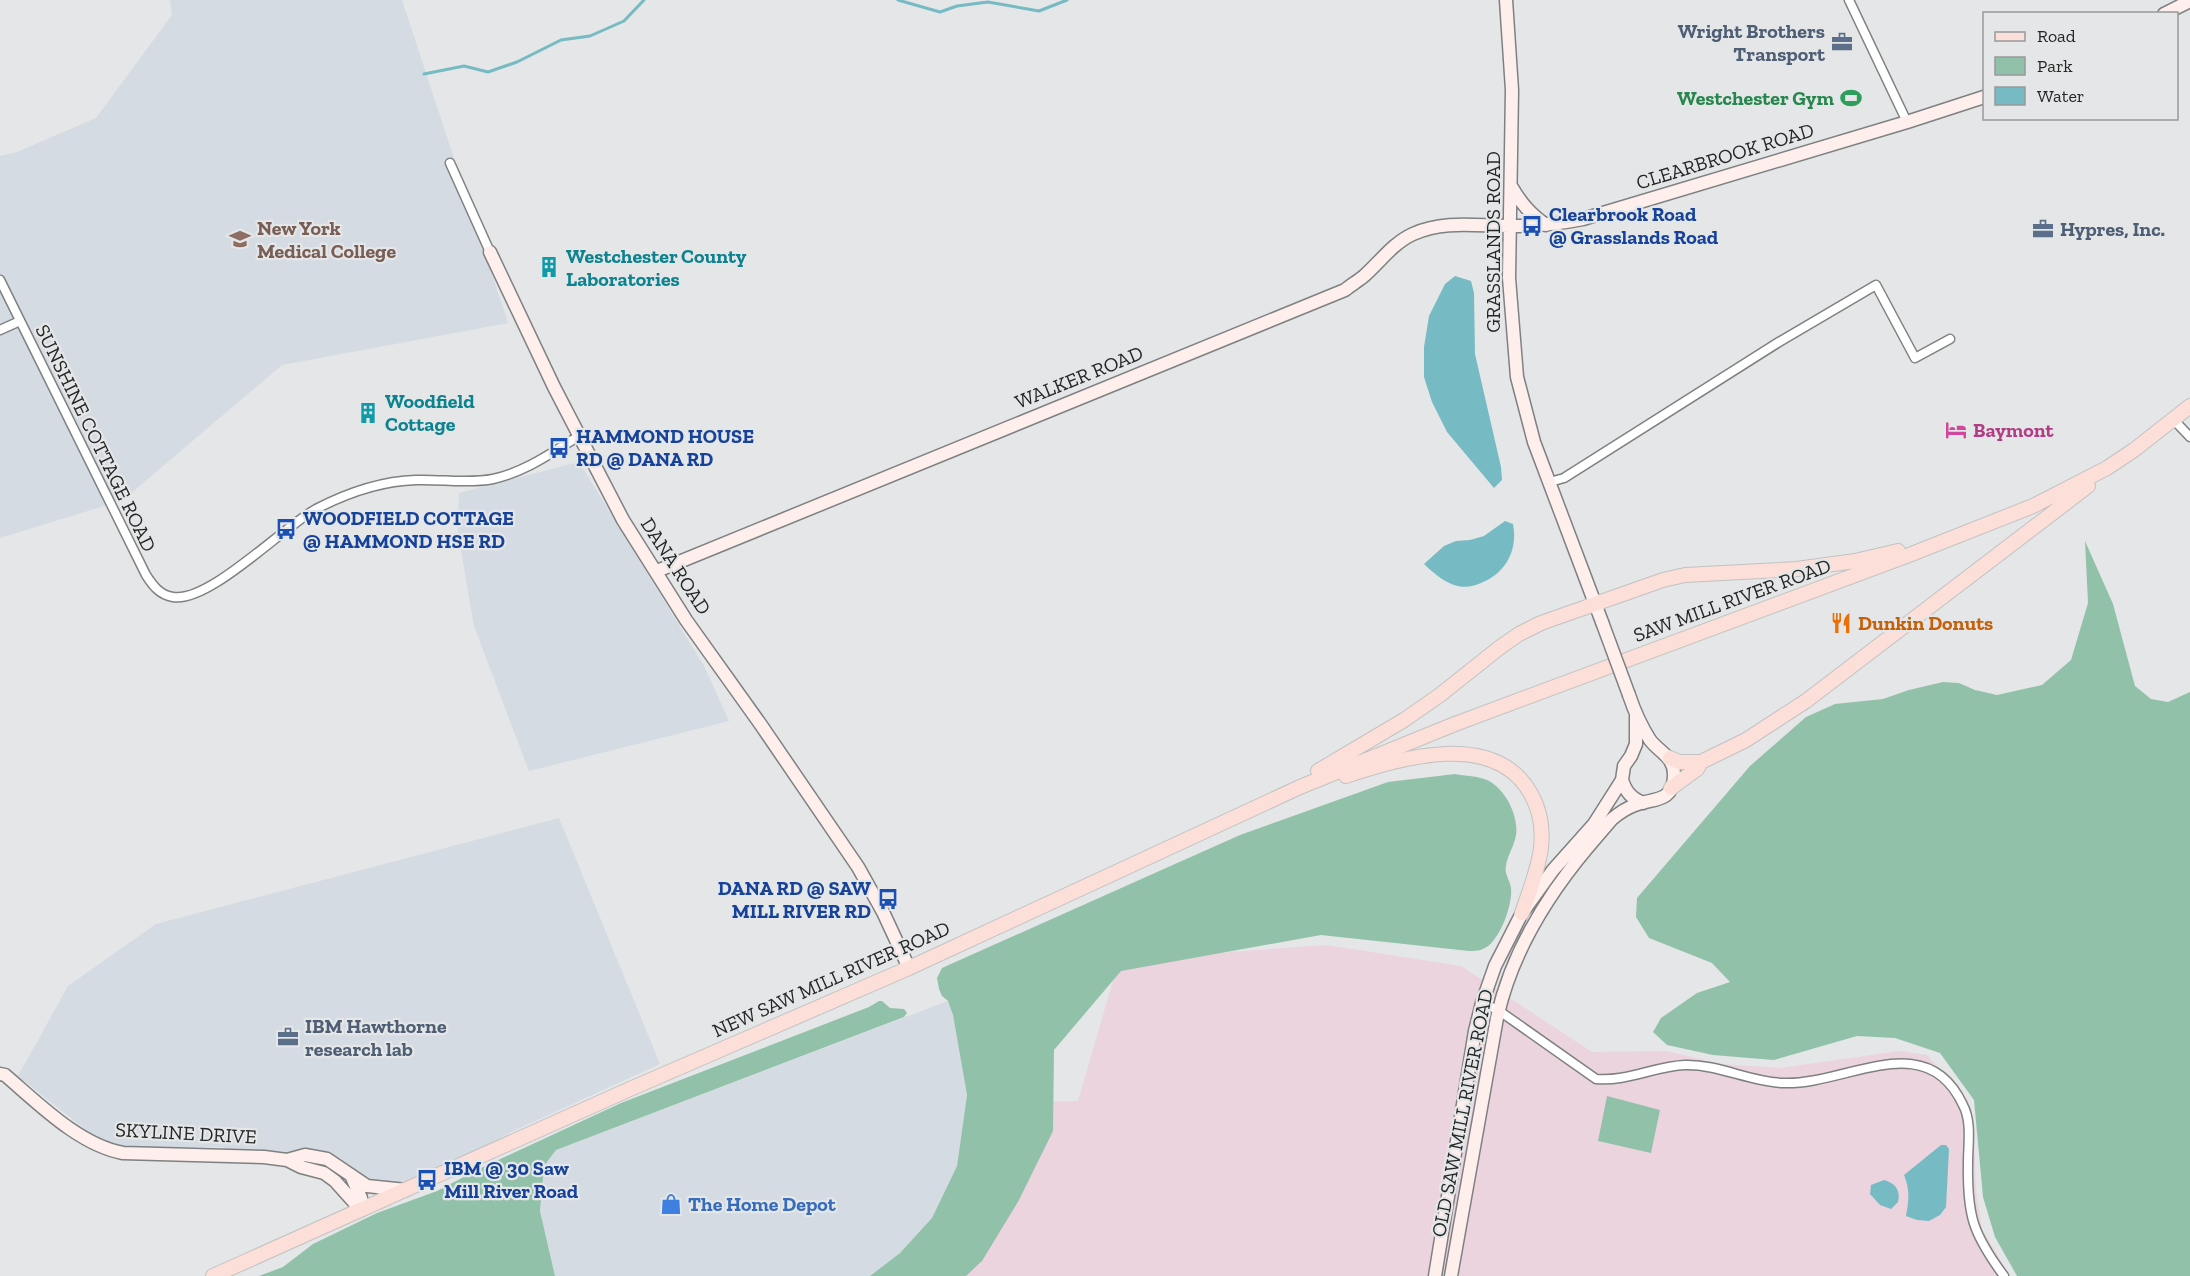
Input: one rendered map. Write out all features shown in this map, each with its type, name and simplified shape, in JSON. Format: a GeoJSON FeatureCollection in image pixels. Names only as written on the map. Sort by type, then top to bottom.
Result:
{"type":"FeatureCollection","features":[{"type":"Feature","properties":{"kind":"main road","name":"SAW MILL RIVER ROAD"},"geometry":{"type":"LineString","coordinates":[[1270,800],[1455,724],[2011,516],[2092,477],[2134,450],[2190,406]]}},
{"type":"Feature","properties":{"kind":"main road"},"geometry":{"type":"LineString","coordinates":[[1670,758],[1679,762],[1701,762],[1746,740],[1806,702],[2134,450]]}},
{"type":"Feature","properties":{"kind":"main road"},"geometry":{"type":"LineString","coordinates":[[2010,547],[2014,539],[2011,516]]}},
{"type":"Feature","properties":{"kind":"main road"},"geometry":{"type":"LineString","coordinates":[[1270,800],[1404,720],[1519,634],[1540,623],[1662,580],[1685,575],[1828,566],[1891,553],[1971,531]]}},
{"type":"Feature","properties":{"kind":"main road"},"geometry":{"type":"LineString","coordinates":[[1270,800],[1395,760],[1422,755],[1445,753],[1469,755],[1492,761],[1510,771],[1526,784],[1536,802],[1541,823],[1542,845],[1537,870],[1522,913]]}},
{"type":"Feature","properties":{"kind":"main road"},"geometry":{"type":"LineString","coordinates":[[1671,788],[1697,769],[1701,762]]}},
{"type":"Feature","properties":{"kind":"main road","name":"NEW SAW MILL RIVER ROAD"},"geometry":{"type":"LineString","coordinates":[[406,1190],[909,968],[1270,800]]}},
{"type":"Feature","properties":{"kind":"main road"},"geometry":{"type":"LineString","coordinates":[[213,1276],[406,1190]]}},
{"type":"Feature","properties":{"kind":"street","name":"GRASSLANDS ROAD"},"geometry":{"type":"LineString","coordinates":[[1506,0],[1512,90],[1509,278],[1517,376],[1534,442],[1597,604],[1636,716]]}},
{"type":"Feature","properties":{"kind":"street"},"geometry":{"type":"LineString","coordinates":[[1849,0],[1907,122]]}},
{"type":"Feature","properties":{"kind":"street"},"geometry":{"type":"LineString","coordinates":[[2168,12],[2190,1]]}},
{"type":"Feature","properties":{"kind":"street","name":"CLEARBROOK ROAD"},"geometry":{"type":"LineString","coordinates":[[1509,226],[1546,225],[1583,219],[1983,97]]}},
{"type":"Feature","properties":{"kind":"street","name":"DANA ROAD"},"geometry":{"type":"LineString","coordinates":[[450,163],[490,252],[579,436],[623,520],[686,620],[863,874],[884,912],[909,968]]}},
{"type":"Feature","properties":{"kind":"street"},"geometry":{"type":"LineString","coordinates":[[1510,184],[1531,215],[1546,225]]}},
{"type":"Feature","properties":{"kind":"street","name":"WALKER ROAD"},"geometry":{"type":"LineString","coordinates":[[657,571],[1345,290],[1363,277],[1395,246],[1431,227],[1453,224],[1509,226]]}},
{"type":"Feature","properties":{"kind":"street","name":"SUNSHINE COTTAGE ROAD"},"geometry":{"type":"LineString","coordinates":[[0,280],[146,575],[153,587],[176,598],[200,590],[222,578],[308,513],[350,494],[390,483],[415,480],[470,481],[509,475],[539,461],[579,436]]}},
{"type":"Feature","properties":{"kind":"street"},"geometry":{"type":"LineString","coordinates":[[1550,483],[1564,478],[1779,342],[1875,285],[1915,358],[1950,339]]}},
{"type":"Feature","properties":{"kind":"street"},"geometry":{"type":"LineString","coordinates":[[0,330],[20,321]]}},
{"type":"Feature","properties":{"kind":"street"},"geometry":{"type":"LineString","coordinates":[[2173,419],[2190,437]]}},
{"type":"Feature","properties":{"kind":"street"},"geometry":{"type":"LineString","coordinates":[[1636,716],[1651,740],[1670,758],[1674,773],[1671,788]]}},
{"type":"Feature","properties":{"kind":"street","name":"OLD SAW MILL RIVER ROAD"},"geometry":{"type":"LineString","coordinates":[[1435,1276],[1451,1171],[1482,1003],[1495,966],[1522,913],[1553,870],[1594,824],[1622,780],[1624,766],[1636,744],[1636,716]]}},
{"type":"Feature","properties":{"kind":"street"},"geometry":{"type":"LineString","coordinates":[[1631,756],[1641,751],[1659,748]]}},
{"type":"Feature","properties":{"kind":"street"},"geometry":{"type":"LineString","coordinates":[[1622,780],[1631,797],[1643,802]]}},
{"type":"Feature","properties":{"kind":"street","name":"OLD SAW MILL RIVER ROAD"},"geometry":{"type":"LineString","coordinates":[[1451,1276],[1498,1010],[1523,945],[1555,888],[1613,819],[1634,805],[1662,798],[1671,788]]}},
{"type":"Feature","properties":{"kind":"street"},"geometry":{"type":"LineString","coordinates":[[1482,1003],[1498,1010],[1596,1079],[1610,1080],[1685,1065],[1783,1083],[1896,1063],[1926,1066],[1942,1075],[1955,1089],[1965,1108],[1969,1129],[1967,1185],[1970,1213],[1986,1252],[2004,1276]]}},
{"type":"Feature","properties":{"kind":"street","name":"SKYLINE DRIVE"},"geometry":{"type":"LineString","coordinates":[[0,1074],[93,1144],[123,1153],[264,1157],[287,1160],[300,1167],[324,1173],[335,1181],[361,1210]]}},
{"type":"Feature","properties":{"kind":"street","name":"SKYLINE DRIVE"},"geometry":{"type":"LineString","coordinates":[[287,1160],[305,1155],[327,1159],[367,1186],[406,1190]]}},
{"type":"Feature","properties":{"kind":"street"},"geometry":{"type":"LineString","coordinates":[[350,1174],[361,1198],[361,1210]]}},
{"type":"Feature","properties":{"kind":"shaded area","name":"New York Medical College"},"geometry":{"type":"Polygon","coordinates":[[[170,0],[402,0],[508,323],[282,365],[123,500],[0,538],[0,156],[17,152],[96,118],[172,15],[170,0]]]}},
{"type":"Feature","properties":{"kind":"shaded area"},"geometry":{"type":"Polygon","coordinates":[[[579,462],[704,666],[729,721],[529,771],[474,626],[458,532],[459,493],[579,462]]]}},
{"type":"Feature","properties":{"kind":"shaded area"},"geometry":{"type":"Polygon","coordinates":[[[559,818],[660,1064],[509,1133],[406,1190],[287,1160],[220,1147],[123,1148],[92,1135],[18,1076],[68,986],[156,924],[559,818]]]}},
{"type":"Feature","properties":{"kind":"shaded area"},"geometry":{"type":"Polygon","coordinates":[[[1327,945],[1461,966],[1592,1052],[1667,1051],[1721,1064],[1780,1068],[1899,1051],[1927,1055],[1967,1099],[1974,1139],[1976,1190],[1982,1229],[2010,1276],[951,1276],[1040,1102],[1078,1101],[1119,960],[1327,945]]]}},
{"type":"Feature","properties":{"kind":"shaded area"},"geometry":{"type":"Polygon","coordinates":[[[948,1001],[953,1015],[967,1095],[957,1166],[932,1218],[900,1253],[870,1276],[555,1276],[540,1211],[544,1166],[556,1150],[948,1001]]]}},
{"type":"Feature","properties":{"kind":"green space"},"geometry":{"type":"Polygon","coordinates":[[[2085,541],[2113,604],[2135,686],[2151,699],[2168,702],[2190,692],[2190,1276],[2017,1276],[1995,1237],[1983,1197],[1974,1100],[1940,1053],[1895,1038],[1857,1036],[1774,1060],[1713,1055],[1667,1045],[1653,1032],[1661,1018],[1697,993],[1730,982],[1712,963],[1649,938],[1636,917],[1637,898],[1750,766],[1806,717],[1835,704],[1883,699],[1943,682],[1959,683],[1975,690],[1997,695],[2042,685],[2071,660],[2088,603],[2085,541]]]}},
{"type":"Feature","properties":{"kind":"green space"},"geometry":{"type":"Polygon","coordinates":[[[1455,774],[1480,778],[1494,784],[1505,796],[1515,820],[1516,835],[1506,869],[1511,888],[1510,904],[1504,923],[1489,945],[1480,950],[1469,951],[1321,935],[1121,971],[1054,1050],[1053,1131],[1019,1200],[982,1261],[966,1276],[870,1276],[900,1253],[932,1218],[957,1166],[967,1095],[953,1015],[948,1001],[939,989],[937,978],[942,968],[1240,835],[1388,782],[1455,774]]]}},
{"type":"Feature","properties":{"kind":"green space"},"geometry":{"type":"Polygon","coordinates":[[[879,1001],[890,1008],[904,1009],[907,1013],[904,1017],[556,1150],[544,1166],[540,1211],[555,1276],[259,1276],[283,1267],[313,1244],[377,1213],[437,1191],[621,1103],[869,1007],[879,1001]]]}},
{"type":"Feature","properties":{"kind":"green space"},"geometry":{"type":"Polygon","coordinates":[[[1607,1096],[1660,1110],[1651,1153],[1598,1141],[1607,1096]]]}},
{"type":"Feature","properties":{"kind":"water"},"geometry":{"type":"Polygon","coordinates":[[[1455,276],[1471,281],[1474,293],[1475,354],[1501,467],[1502,480],[1494,488],[1447,432],[1432,402],[1424,377],[1424,347],[1429,316],[1445,284],[1455,276]]]}},
{"type":"Feature","properties":{"kind":"water"},"geometry":{"type":"Polygon","coordinates":[[[1505,521],[1513,524],[1512,551],[1503,567],[1490,579],[1475,585],[1457,586],[1442,579],[1424,564],[1444,546],[1456,541],[1484,536],[1505,521]]]}},
{"type":"Feature","properties":{"kind":"water"},"geometry":{"type":"Polygon","coordinates":[[[1941,1145],[1946,1145],[1949,1149],[1946,1207],[1940,1215],[1929,1221],[1906,1216],[1908,1195],[1904,1175],[1941,1145]]]}},
{"type":"Feature","properties":{"kind":"water"},"geometry":{"type":"Polygon","coordinates":[[[1884,1180],[1894,1185],[1899,1194],[1898,1202],[1891,1209],[1880,1205],[1870,1194],[1871,1185],[1884,1180]]]}},
{"type":"Feature","properties":{"kind":"waterway"},"geometry":{"type":"LineString","coordinates":[[424,74],[464,66],[488,72],[517,62],[561,40],[590,36],[624,21],[644,0]]}},
{"type":"Feature","properties":{"kind":"waterway"},"geometry":{"type":"LineString","coordinates":[[898,0],[940,12],[957,6],[988,2],[1039,11],[1067,0]]}},
{"type":"Feature","properties":{"kind":"place","name":"Wright Brothers Transport"},"geometry":{"type":"Point","coordinates":[1842,42]}},
{"type":"Feature","properties":{"kind":"place","name":"Westchester Gym"},"geometry":{"type":"Point","coordinates":[1851,98]}},
{"type":"Feature","properties":{"kind":"place","name":"Clearbrook Road @ Grasslands Road"},"geometry":{"type":"Point","coordinates":[1532,226]}},
{"type":"Feature","properties":{"kind":"place","name":"Hypres, Inc."},"geometry":{"type":"Point","coordinates":[2043,229]}},
{"type":"Feature","properties":{"kind":"place","name":"New York Medical College"},"geometry":{"type":"Point","coordinates":[240,239]}},
{"type":"Feature","properties":{"kind":"place","name":"Westchester County Laboratories"},"geometry":{"type":"Point","coordinates":[549,267]}},
{"type":"Feature","properties":{"kind":"place","name":"Woodfield Cottage"},"geometry":{"type":"Point","coordinates":[368,413]}},
{"type":"Feature","properties":{"kind":"place","name":"Baymont"},"geometry":{"type":"Point","coordinates":[1956,430]}},
{"type":"Feature","properties":{"kind":"place","name":"HAMMOND HOUSE RD @ DANA RD"},"geometry":{"type":"Point","coordinates":[559,448]}},
{"type":"Feature","properties":{"kind":"place","name":"WOODFIELD COTTAGE @ HAMMOND HSE RD"},"geometry":{"type":"Point","coordinates":[286,529]}},
{"type":"Feature","properties":{"kind":"place","name":"Dunkin Donuts"},"geometry":{"type":"Point","coordinates":[1841,623]}},
{"type":"Feature","properties":{"kind":"place","name":"DANA RD @ SAW MILL RIVER RD"},"geometry":{"type":"Point","coordinates":[888,899]}},
{"type":"Feature","properties":{"kind":"place","name":"IBM Hawthorne research lab"},"geometry":{"type":"Point","coordinates":[288,1037]}},
{"type":"Feature","properties":{"kind":"place","name":"IBM @ 30 Saw Mill River Road"},"geometry":{"type":"Point","coordinates":[427,1180]}},
{"type":"Feature","properties":{"kind":"place","name":"The Home Depot"},"geometry":{"type":"Point","coordinates":[671,1204]}}]}
